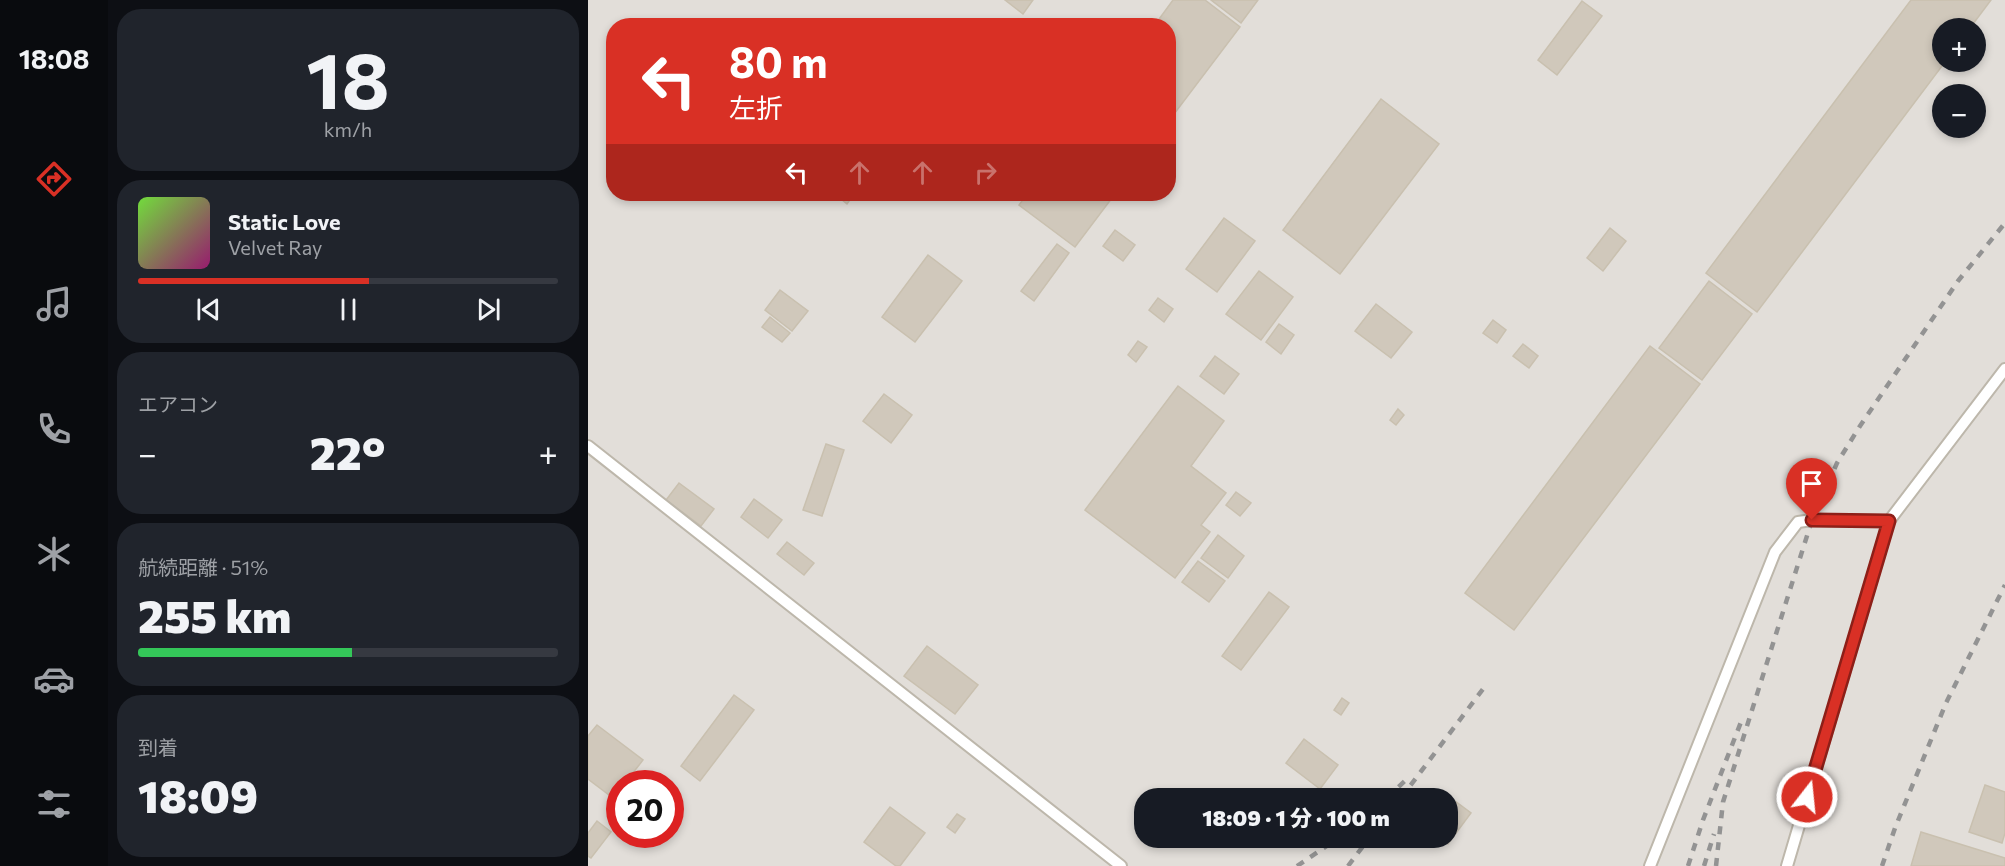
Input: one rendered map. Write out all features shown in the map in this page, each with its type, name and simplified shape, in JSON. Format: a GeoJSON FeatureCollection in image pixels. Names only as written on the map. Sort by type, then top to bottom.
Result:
{"type":"FeatureCollection","features":[{"type":"Feature","properties":{"kind":"lane"},"geometry":{"type":"LineString","coordinates":[[1787,866],[1889,521],[2005,369]]}},
{"type":"Feature","properties":{"kind":"lane"},"geometry":{"type":"LineString","coordinates":[[588,446],[1120,866]]}},
{"type":"Feature","properties":{"kind":"lane"},"geometry":{"type":"LineString","coordinates":[[1650,866],[1776,552],[1798,522],[1812,520],[1889,521]]}},
{"type":"Feature","properties":{"kind":"shaded area"},"geometry":{"type":"Polygon","coordinates":[[[588,0],[2005,0],[2005,866],[588,866],[588,0]]]}},
{"type":"Feature","properties":{"kind":"building"},"geometry":{"type":"Polygon","coordinates":[[[1005,0],[1033,0],[1023,14],[1005,0]]]}},
{"type":"Feature","properties":{"kind":"building"},"geometry":{"type":"Polygon","coordinates":[[[1173,0],[1205,0],[1240,27],[1176,111],[1176,18],[1160,18],[1173,0]]]}},
{"type":"Feature","properties":{"kind":"building"},"geometry":{"type":"Polygon","coordinates":[[[1211,0],[1258,0],[1241,23],[1211,0]]]}},
{"type":"Feature","properties":{"kind":"building"},"geometry":{"type":"Polygon","coordinates":[[[1911,0],[1991,0],[1978,18],[1932,18],[1932,72],[1937,72],[1757,312],[1706,273],[1911,0]]]}},
{"type":"Feature","properties":{"kind":"building"},"geometry":{"type":"Polygon","coordinates":[[[1582,1],[1602,16],[1557,75],[1538,60],[1582,1]]]}},
{"type":"Feature","properties":{"kind":"building"},"geometry":{"type":"Polygon","coordinates":[[[1381,99],[1439,144],[1340,274],[1283,230],[1381,99]]]}},
{"type":"Feature","properties":{"kind":"building"},"geometry":{"type":"Polygon","coordinates":[[[1022,201],[1110,201],[1075,247],[1019,205],[1022,201]]]}},
{"type":"Feature","properties":{"kind":"building"},"geometry":{"type":"Polygon","coordinates":[[[1224,218],[1255,241],[1217,292],[1186,269],[1224,218]]]}},
{"type":"Feature","properties":{"kind":"building"},"geometry":{"type":"Polygon","coordinates":[[[1610,228],[1626,241],[1603,271],[1587,258],[1610,228]]]}},
{"type":"Feature","properties":{"kind":"building"},"geometry":{"type":"Polygon","coordinates":[[[1115,230],[1135,245],[1123,261],[1103,246],[1115,230]]]}},
{"type":"Feature","properties":{"kind":"building"},"geometry":{"type":"Polygon","coordinates":[[[1057,244],[1069,253],[1034,301],[1021,291],[1057,244]]]}},
{"type":"Feature","properties":{"kind":"building"},"geometry":{"type":"Polygon","coordinates":[[[928,255],[962,281],[915,342],[882,317],[928,255]]]}},
{"type":"Feature","properties":{"kind":"building"},"geometry":{"type":"Polygon","coordinates":[[[1259,271],[1293,297],[1261,340],[1226,314],[1259,271]]]}},
{"type":"Feature","properties":{"kind":"building"},"geometry":{"type":"Polygon","coordinates":[[[1709,281],[1752,314],[1702,380],[1659,348],[1709,281]]]}},
{"type":"Feature","properties":{"kind":"building"},"geometry":{"type":"Polygon","coordinates":[[[780,290],[808,311],[792,331],[765,310],[780,290]]]}},
{"type":"Feature","properties":{"kind":"building"},"geometry":{"type":"Polygon","coordinates":[[[1158,298],[1173,309],[1164,322],[1149,310],[1158,298]]]}},
{"type":"Feature","properties":{"kind":"building"},"geometry":{"type":"Polygon","coordinates":[[[1376,304],[1412,332],[1391,358],[1355,331],[1376,304]]]}},
{"type":"Feature","properties":{"kind":"building"},"geometry":{"type":"Polygon","coordinates":[[[770,317],[790,333],[782,342],[762,327],[770,317]]]}},
{"type":"Feature","properties":{"kind":"building"},"geometry":{"type":"Polygon","coordinates":[[[1493,320],[1506,330],[1497,343],[1483,333],[1493,320]]]}},
{"type":"Feature","properties":{"kind":"building"},"geometry":{"type":"Polygon","coordinates":[[[1279,324],[1294,335],[1281,354],[1266,342],[1279,324]]]}},
{"type":"Feature","properties":{"kind":"building"},"geometry":{"type":"Polygon","coordinates":[[[1138,341],[1147,347],[1136,362],[1128,355],[1138,341]]]}},
{"type":"Feature","properties":{"kind":"building"},"geometry":{"type":"Polygon","coordinates":[[[1523,344],[1538,356],[1529,368],[1513,356],[1523,344]]]}},
{"type":"Feature","properties":{"kind":"building"},"geometry":{"type":"Polygon","coordinates":[[[1650,346],[1700,384],[1514,630],[1465,593],[1650,346]]]}},
{"type":"Feature","properties":{"kind":"building"},"geometry":{"type":"Polygon","coordinates":[[[1215,356],[1239,374],[1224,394],[1200,376],[1215,356]]]}},
{"type":"Feature","properties":{"kind":"building"},"geometry":{"type":"Polygon","coordinates":[[[1178,386],[1224,421],[1191,466],[1226,493],[1201,525],[1210,532],[1175,578],[1085,510],[1178,386]]]}},
{"type":"Feature","properties":{"kind":"building"},"geometry":{"type":"Polygon","coordinates":[[[884,394],[912,415],[891,443],[863,421],[884,394]]]}},
{"type":"Feature","properties":{"kind":"building"},"geometry":{"type":"Polygon","coordinates":[[[1398,409],[1404,415],[1396,425],[1390,420],[1398,409]]]}},
{"type":"Feature","properties":{"kind":"building"},"geometry":{"type":"Polygon","coordinates":[[[826,444],[844,450],[822,516],[803,510],[826,444]]]}},
{"type":"Feature","properties":{"kind":"building"},"geometry":{"type":"Polygon","coordinates":[[[679,483],[714,509],[701,526],[666,500],[679,483]]]}},
{"type":"Feature","properties":{"kind":"building"},"geometry":{"type":"Polygon","coordinates":[[[1236,492],[1251,503],[1240,516],[1226,505],[1236,492]]]}},
{"type":"Feature","properties":{"kind":"building"},"geometry":{"type":"Polygon","coordinates":[[[754,499],[782,520],[768,538],[741,517],[754,499]]]}},
{"type":"Feature","properties":{"kind":"building"},"geometry":{"type":"Polygon","coordinates":[[[1218,535],[1244,556],[1228,578],[1201,558],[1218,535]]]}},
{"type":"Feature","properties":{"kind":"building"},"geometry":{"type":"Polygon","coordinates":[[[787,542],[814,563],[804,575],[777,554],[787,542]]]}},
{"type":"Feature","properties":{"kind":"building"},"geometry":{"type":"Polygon","coordinates":[[[1198,561],[1225,581],[1209,602],[1182,582],[1198,561]]]}},
{"type":"Feature","properties":{"kind":"building"},"geometry":{"type":"Polygon","coordinates":[[[1269,592],[1289,607],[1241,670],[1222,656],[1269,592]]]}},
{"type":"Feature","properties":{"kind":"building"},"geometry":{"type":"Polygon","coordinates":[[[927,646],[978,685],[955,714],[904,676],[927,646]]]}},
{"type":"Feature","properties":{"kind":"building"},"geometry":{"type":"Polygon","coordinates":[[[734,695],[754,710],[700,781],[681,766],[734,695]]]}},
{"type":"Feature","properties":{"kind":"building"},"geometry":{"type":"Polygon","coordinates":[[[1342,698],[1349,703],[1341,715],[1334,710],[1342,698]]]}},
{"type":"Feature","properties":{"kind":"building"},"geometry":{"type":"Polygon","coordinates":[[[597,725],[643,760],[635,770],[606,770],[606,793],[588,779],[588,736],[597,725]]]}},
{"type":"Feature","properties":{"kind":"building"},"geometry":{"type":"Polygon","coordinates":[[[1304,739],[1338,765],[1319,788],[1286,763],[1304,739]]]}},
{"type":"Feature","properties":{"kind":"building"},"geometry":{"type":"Polygon","coordinates":[[[1985,785],[2005,792],[2005,833],[2002,843],[1969,832],[1985,785]]]}},
{"type":"Feature","properties":{"kind":"building"},"geometry":{"type":"Polygon","coordinates":[[[1458,803],[1471,813],[1458,831],[1458,803]]]}},
{"type":"Feature","properties":{"kind":"building"},"geometry":{"type":"Polygon","coordinates":[[[890,807],[925,833],[900,866],[896,866],[864,842],[890,807]]]}},
{"type":"Feature","properties":{"kind":"building"},"geometry":{"type":"Polygon","coordinates":[[[957,814],[965,819],[955,833],[947,827],[957,814]]]}},
{"type":"Feature","properties":{"kind":"building"},"geometry":{"type":"Polygon","coordinates":[[[597,821],[606,828],[606,838],[591,858],[588,856],[588,833],[597,821]]]}},
{"type":"Feature","properties":{"kind":"building"},"geometry":{"type":"Polygon","coordinates":[[[1921,832],[2005,858],[2005,866],[1911,866],[1921,832]]]}},
{"type":"Feature","properties":{"kind":"railway"},"geometry":{"type":"LineString","coordinates":[[1716,866],[1723,802],[1812,520],[1837,463],[1958,281],[2005,223]]}},
{"type":"Feature","properties":{"kind":"railway"},"geometry":{"type":"LineString","coordinates":[[1882,866],[1946,703],[2005,585]]}},
{"type":"Feature","properties":{"kind":"railway"},"geometry":{"type":"LineString","coordinates":[[1409,788],[1486,685]]}},
{"type":"Feature","properties":{"kind":"railway"},"geometry":{"type":"LineString","coordinates":[[1688,866],[1703,820],[1741,722]]}},
{"type":"Feature","properties":{"kind":"railway"},"geometry":{"type":"LineString","coordinates":[[1397,788],[1409,777]]}},
{"type":"Feature","properties":{"kind":"railway"},"geometry":{"type":"LineString","coordinates":[[1704,866],[1714,834]]}},
{"type":"Feature","properties":{"kind":"railway"},"geometry":{"type":"LineString","coordinates":[[1297,866],[1324,848]]}},
{"type":"Feature","properties":{"kind":"railway"},"geometry":{"type":"LineString","coordinates":[[1348,866],[1362,848]]}},
{"type":"Feature","properties":{"kind":"route"},"geometry":{"type":"LineString","coordinates":[[1807,797],[1889,521],[1812,520]]}}]}
